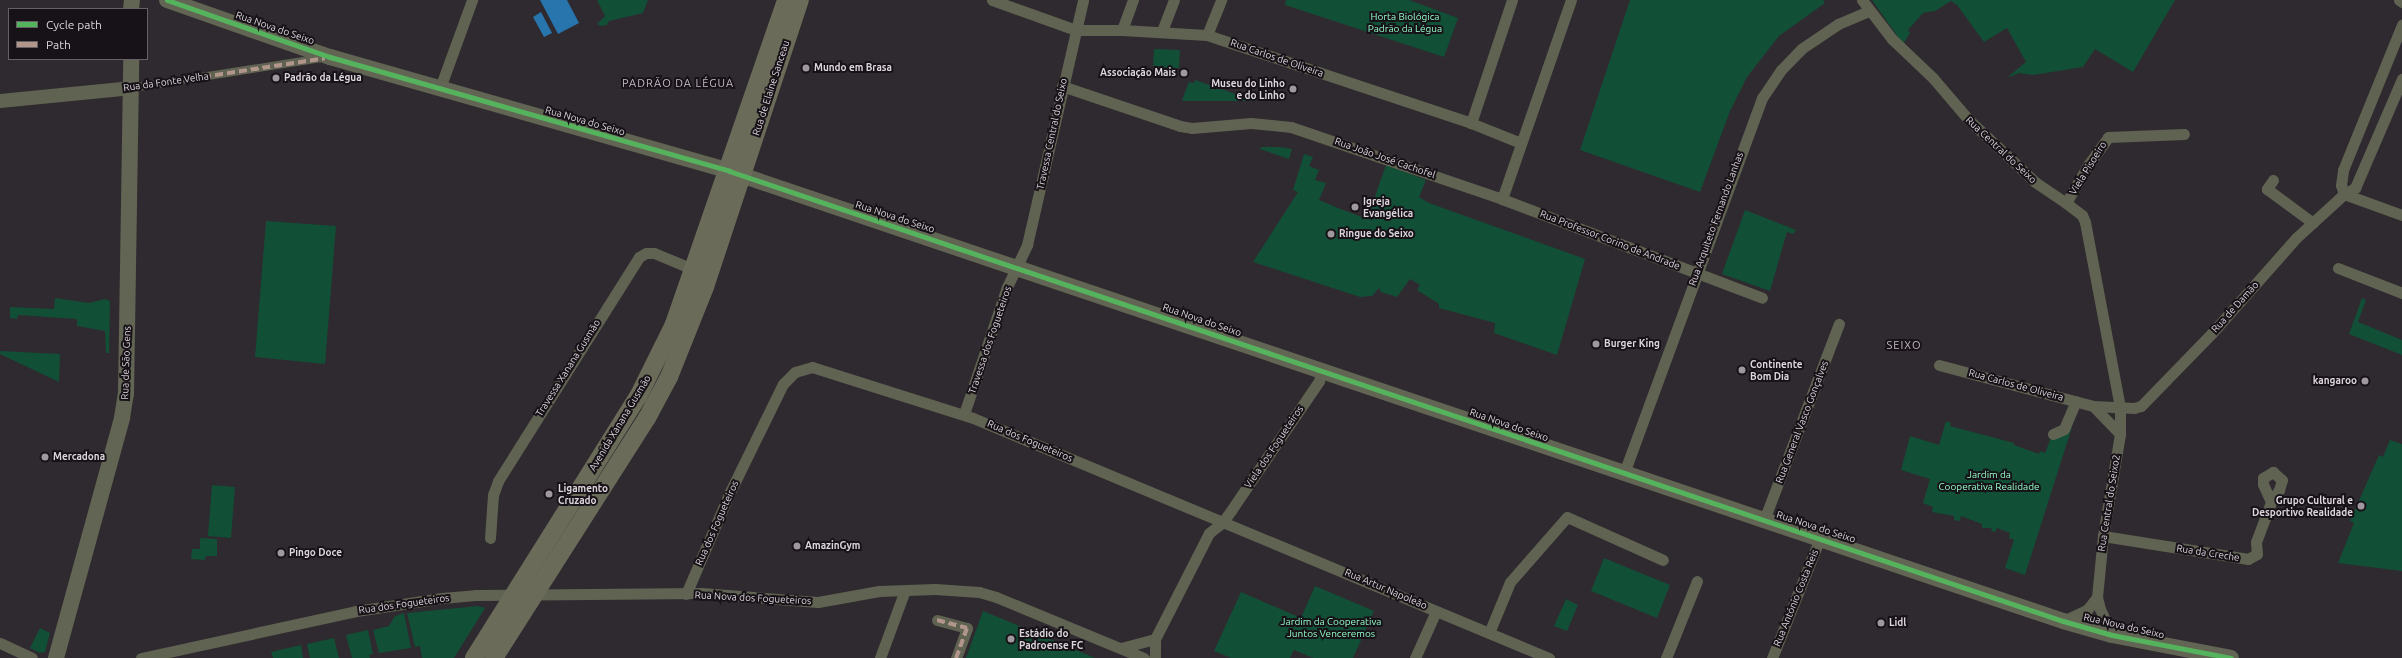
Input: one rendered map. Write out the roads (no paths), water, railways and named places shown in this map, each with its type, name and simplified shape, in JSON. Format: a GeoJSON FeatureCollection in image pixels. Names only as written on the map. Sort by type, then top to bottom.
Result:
{"type":"FeatureCollection","features":[{"type":"Feature","properties":{"kind":"main road","name":"Rua Nova do Seixo"},"geometry":{"type":"LineString","coordinates":[[167,0],[330,57],[735,173],[1018,267],[2063,621],[2112,635],[2214,656],[2231,658]]}},
{"type":"Feature","properties":{"kind":"main road","name":"Rua de Elaine Sanceau"},"geometry":{"type":"LineString","coordinates":[[735,173],[786,0]]}},
{"type":"Feature","properties":{"kind":"main road","name":"Rua de Elaine Sanceau"},"geometry":{"type":"LineString","coordinates":[[735,173],[800,0]]}},
{"type":"Feature","properties":{"kind":"main road","name":"Rua de São Gens"},"geometry":{"type":"LineString","coordinates":[[56,658],[122,418],[126,394],[132,88],[131,60]]}},
{"type":"Feature","properties":{"kind":"main road","name":"Avenida Xanana Gusmão"},"geometry":{"type":"LineString","coordinates":[[474,658],[638,397],[674,324],[735,173]]}},
{"type":"Feature","properties":{"kind":"main road","name":"Avenida Xanana Gusmão"},"geometry":{"type":"LineString","coordinates":[[494,658],[647,418],[669,377],[705,287],[735,173]]}},
{"type":"Feature","properties":{"kind":"street"},"geometry":{"type":"LineString","coordinates":[[440,88],[472,0]]}},
{"type":"Feature","properties":{"kind":"street","name":"Rua Carlos de Oliveira"},"geometry":{"type":"LineString","coordinates":[[992,0],[1076,30],[1162,31],[1207,35],[1471,123],[1521,143]]}},
{"type":"Feature","properties":{"kind":"street","name":"Travessa Central do Seixo"},"geometry":{"type":"LineString","coordinates":[[1018,267],[1027,245],[1062,86],[1083,0]]}},
{"type":"Feature","properties":{"kind":"street"},"geometry":{"type":"LineString","coordinates":[[1122,30],[1133,0]]}},
{"type":"Feature","properties":{"kind":"street"},"geometry":{"type":"LineString","coordinates":[[1162,31],[1174,0]]}},
{"type":"Feature","properties":{"kind":"street"},"geometry":{"type":"LineString","coordinates":[[1207,35],[1221,0]]}},
{"type":"Feature","properties":{"kind":"street"},"geometry":{"type":"LineString","coordinates":[[1471,123],[1512,0]]}},
{"type":"Feature","properties":{"kind":"street"},"geometry":{"type":"LineString","coordinates":[[1502,199],[1571,0]]}},
{"type":"Feature","properties":{"kind":"street","name":"Rua Central do Seixo"},"geometry":{"type":"LineString","coordinates":[[1862,0],[1868,11],[1892,39],[1933,78],[1968,119],[2035,182],[2082,215],[2090,239],[2120,408]]}},
{"type":"Feature","properties":{"kind":"street","name":"Rua Arquiteto Fernando Lanhas"},"geometry":{"type":"LineString","coordinates":[[1624,473],[1753,118],[1769,85],[1801,49],[1838,24],[1868,11]]}},
{"type":"Feature","properties":{"kind":"street"},"geometry":{"type":"LineString","coordinates":[[2402,25],[2343,170],[2341,185],[2344,194],[2402,215]]}},
{"type":"Feature","properties":{"kind":"street","name":"Rua da Fonte Velha"},"geometry":{"type":"LineString","coordinates":[[0,101],[132,88],[330,57]]}},
{"type":"Feature","properties":{"kind":"street","name":"Rua de Damão"},"geometry":{"type":"LineString","coordinates":[[2120,408],[2141,406],[2313,223],[2344,194],[2355,188],[2361,178],[2402,79]]}},
{"type":"Feature","properties":{"kind":"street","name":"Rua João José Cachofel"},"geometry":{"type":"LineString","coordinates":[[1062,86],[1180,126],[1192,128],[1250,123],[1290,127],[1502,199]]}},
{"type":"Feature","properties":{"kind":"street","name":"Viela Pisoeiro"},"geometry":{"type":"LineString","coordinates":[[2066,203],[2088,165],[2108,137],[2184,134]]}},
{"type":"Feature","properties":{"kind":"street"},"geometry":{"type":"LineString","coordinates":[[2273,180],[2267,189],[2313,223]]}},
{"type":"Feature","properties":{"kind":"street","name":"Rua Professor Corino de Andrade"},"geometry":{"type":"LineString","coordinates":[[1502,199],[1762,298]]}},
{"type":"Feature","properties":{"kind":"street","name":"Travessa Xanana Gusmão"},"geometry":{"type":"LineString","coordinates":[[490,538],[493,495],[498,481],[639,257],[646,253],[654,252],[695,270]]}},
{"type":"Feature","properties":{"kind":"street","name":"Travessa dos Fogueteiros"},"geometry":{"type":"LineString","coordinates":[[964,414],[1007,287],[1018,267]]}},
{"type":"Feature","properties":{"kind":"street"},"geometry":{"type":"LineString","coordinates":[[2338,268],[2402,293]]}},
{"type":"Feature","properties":{"kind":"street","name":"Rua General Vasco Gonçalves"},"geometry":{"type":"LineString","coordinates":[[1764,520],[1839,324]]}},
{"type":"Feature","properties":{"kind":"street","name":"Rua Carlos de Oliveira"},"geometry":{"type":"LineString","coordinates":[[1939,365],[2093,406],[2120,408]]}},
{"type":"Feature","properties":{"kind":"street","name":"Rua dos Fogueteiros"},"geometry":{"type":"LineString","coordinates":[[141,658],[409,602],[475,595],[686,594],[730,492],[783,384],[795,372],[812,367],[964,414],[1222,523]]}},
{"type":"Feature","properties":{"kind":"street","name":"Viela dos Fogueteiros"},"geometry":{"type":"LineString","coordinates":[[1222,523],[1319,381],[1322,370]]}},
{"type":"Feature","properties":{"kind":"street"},"geometry":{"type":"LineString","coordinates":[[2053,434],[2064,430],[2076,401]]}},
{"type":"Feature","properties":{"kind":"street","name":"Rua Carlos de Oliveira"},"geometry":{"type":"LineString","coordinates":[[2093,406],[2120,434]]}},
{"type":"Feature","properties":{"kind":"street","name":"Rua Central do Seixo2"},"geometry":{"type":"LineString","coordinates":[[2112,635],[2100,609],[2097,597],[2103,536],[2120,434],[2120,408]]}},
{"type":"Feature","properties":{"kind":"street","name":"Rua da Creche"},"geometry":{"type":"LineString","coordinates":[[2103,536],[2248,559],[2257,554],[2256,542],[2271,502]]}},
{"type":"Feature","properties":{"kind":"street"},"geometry":{"type":"LineString","coordinates":[[1489,632],[1510,582],[1567,517],[1663,560]]}},
{"type":"Feature","properties":{"kind":"street"},"geometry":{"type":"LineString","coordinates":[[1154,658],[1155,639],[1209,533],[1222,523]]}},
{"type":"Feature","properties":{"kind":"street","name":"Rua Artur Napoleão"},"geometry":{"type":"LineString","coordinates":[[1222,523],[1436,610],[1549,658]]}},
{"type":"Feature","properties":{"kind":"street","name":"Rua António Costa Reis"},"geometry":{"type":"LineString","coordinates":[[1772,658],[1820,538]]}},
{"type":"Feature","properties":{"kind":"street"},"geometry":{"type":"LineString","coordinates":[[1666,658],[1696,581]]}},
{"type":"Feature","properties":{"kind":"street","name":"Rua Nova dos Fogueteiros"},"geometry":{"type":"LineString","coordinates":[[686,594],[818,602],[879,591],[946,589],[996,597],[1144,658]]}},
{"type":"Feature","properties":{"kind":"street"},"geometry":{"type":"LineString","coordinates":[[880,658],[905,590]]}},
{"type":"Feature","properties":{"kind":"street"},"geometry":{"type":"LineString","coordinates":[[2063,621],[2087,610],[2097,597]]}},
{"type":"Feature","properties":{"kind":"street"},"geometry":{"type":"LineString","coordinates":[[1415,658],[1436,610]]}},
{"type":"Feature","properties":{"kind":"street"},"geometry":{"type":"LineString","coordinates":[[937,620],[967,628],[956,658]]}},
{"type":"Feature","properties":{"kind":"street"},"geometry":{"type":"LineString","coordinates":[[1120,648],[1155,639]]}},
{"type":"Feature","properties":{"kind":"street"},"geometry":{"type":"LineString","coordinates":[[0,643],[32,658]]}},
{"type":"Feature","properties":{"kind":"water"},"geometry":{"type":"Polygon","coordinates":[[[540,0],[567,0],[579,23],[558,34],[540,0]]]}},
{"type":"Feature","properties":{"kind":"water"},"geometry":{"type":"Polygon","coordinates":[[[541,12],[552,33],[544,37],[533,17],[541,12]]]}},
{"type":"Feature","properties":{"kind":"place","name":"Mundo em Brasa"},"geometry":{"type":"Point","coordinates":[806,68]}},
{"type":"Feature","properties":{"kind":"place","name":"Associação Mais"},"geometry":{"type":"Point","coordinates":[1184,73]}},
{"type":"Feature","properties":{"kind":"place","name":"Padrão da Légua"},"geometry":{"type":"Point","coordinates":[276,78]}},
{"type":"Feature","properties":{"kind":"place","name":"Museu do Linho e do Linho"},"geometry":{"type":"Point","coordinates":[1293,89]}},
{"type":"Feature","properties":{"kind":"place","name":"Igreja Evangélica"},"geometry":{"type":"Point","coordinates":[1355,207]}},
{"type":"Feature","properties":{"kind":"place","name":"Ringue do Seixo"},"geometry":{"type":"Point","coordinates":[1331,234]}},
{"type":"Feature","properties":{"kind":"place","name":"Burger King"},"geometry":{"type":"Point","coordinates":[1596,344]}},
{"type":"Feature","properties":{"kind":"place","name":"Continente Bom Dia"},"geometry":{"type":"Point","coordinates":[1742,370]}},
{"type":"Feature","properties":{"kind":"place","name":"kangaroo"},"geometry":{"type":"Point","coordinates":[2365,381]}},
{"type":"Feature","properties":{"kind":"place","name":"Mercadona"},"geometry":{"type":"Point","coordinates":[45,457]}},
{"type":"Feature","properties":{"kind":"place","name":"Ligamento Cruzado"},"geometry":{"type":"Point","coordinates":[549,494]}},
{"type":"Feature","properties":{"kind":"place","name":"Grupo Cultural e Desportivo Realidade"},"geometry":{"type":"Point","coordinates":[2361,506]}},
{"type":"Feature","properties":{"kind":"place","name":"AmazinGym"},"geometry":{"type":"Point","coordinates":[797,546]}},
{"type":"Feature","properties":{"kind":"place","name":"Pingo Doce"},"geometry":{"type":"Point","coordinates":[281,553]}},
{"type":"Feature","properties":{"kind":"place","name":"Lidl"},"geometry":{"type":"Point","coordinates":[1881,623]}},
{"type":"Feature","properties":{"kind":"place","name":"Estádio do Padroense FC"},"geometry":{"type":"Point","coordinates":[1011,639]}},
{"type":"Feature","properties":{"kind":"district","name":"PADRÃO DA LÉGUA"},"geometry":{"type":"Point","coordinates":[678,83]}},
{"type":"Feature","properties":{"kind":"district","name":"SEIXO"},"geometry":{"type":"Point","coordinates":[1904,345]}},
{"type":"Feature","properties":{"kind":"park label","name":"Horta Biológica Padrão da Légua"},"geometry":{"type":"Point","coordinates":[1405,22]}},
{"type":"Feature","properties":{"kind":"park label","name":"Jardim da Cooperativa Realidade"},"geometry":{"type":"Point","coordinates":[1989,480]}},
{"type":"Feature","properties":{"kind":"park label","name":"Jardim da Cooperativa Juntos Venceremos"},"geometry":{"type":"Point","coordinates":[1331,626]}}]}
